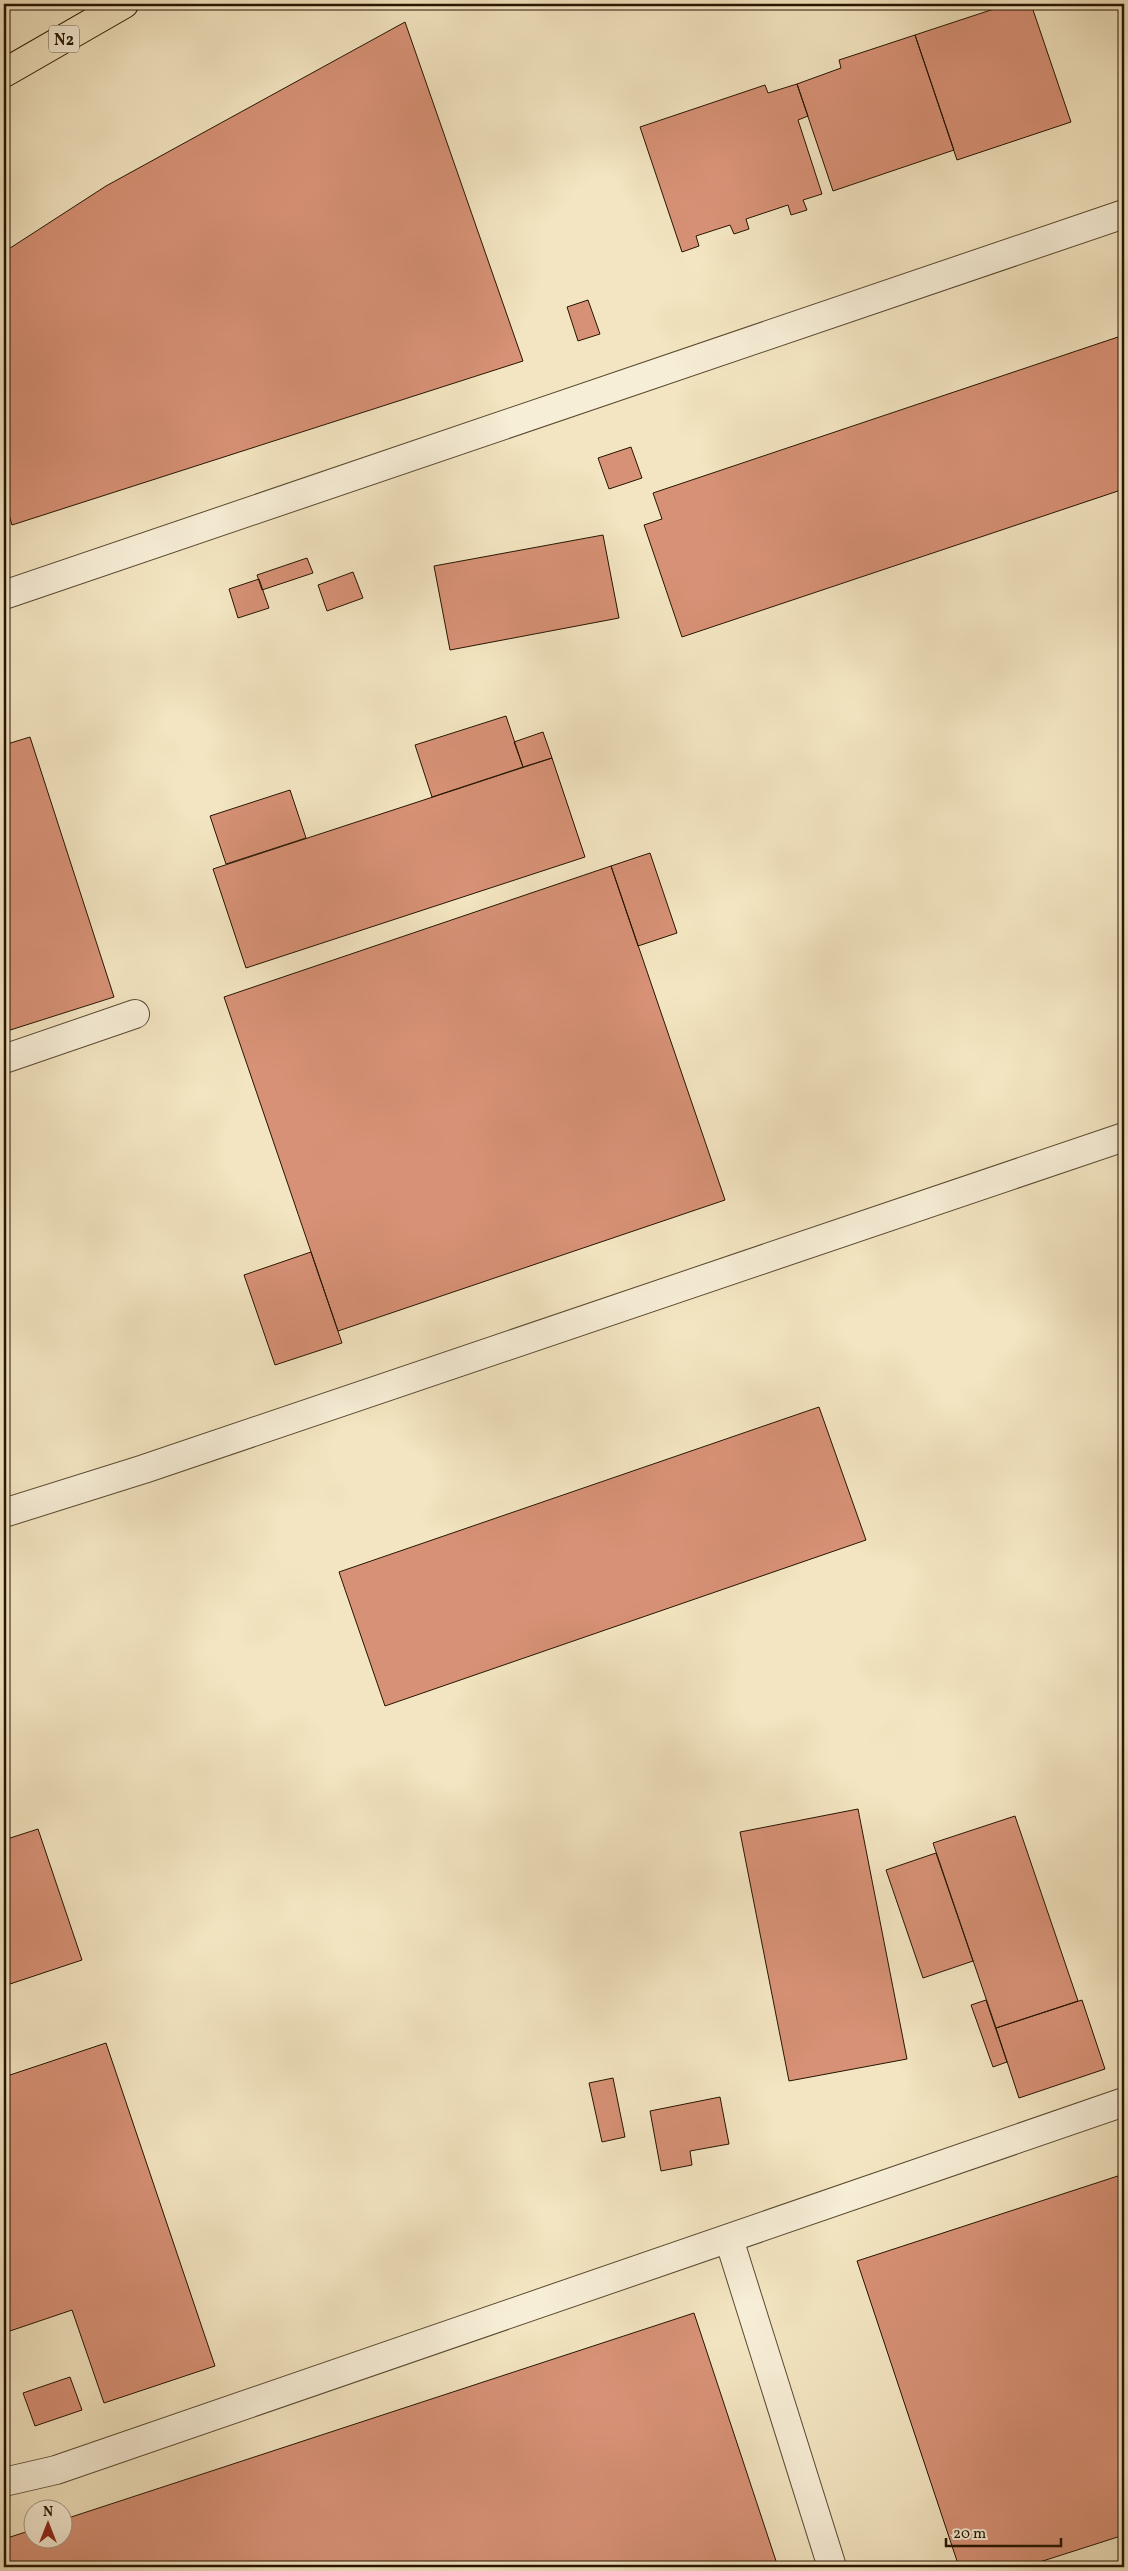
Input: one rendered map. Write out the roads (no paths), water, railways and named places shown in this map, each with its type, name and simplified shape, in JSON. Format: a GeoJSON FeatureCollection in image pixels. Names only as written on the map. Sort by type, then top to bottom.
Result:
{"type":"FeatureCollection","features":[{"type":"Feature","properties":{"kind":"highway","name":"N2"},"geometry":{"type":"LineString","coordinates":[[4,73],[124,4]]}},
{"type":"Feature","properties":{"kind":"lane"},"geometry":{"type":"LineString","coordinates":[[4,595],[1124,214]]}},
{"type":"Feature","properties":{"kind":"lane"},"geometry":{"type":"LineString","coordinates":[[4,1059],[135,1014]]}},
{"type":"Feature","properties":{"kind":"lane"},"geometry":{"type":"LineString","coordinates":[[4,1513],[153,1466],[1124,1137]]}},
{"type":"Feature","properties":{"kind":"lane"},"geometry":{"type":"LineString","coordinates":[[4,2482],[56,2470],[1124,2102]]}},
{"type":"Feature","properties":{"kind":"lane"},"geometry":{"type":"LineString","coordinates":[[728,2239],[832,2567]]}}]}
